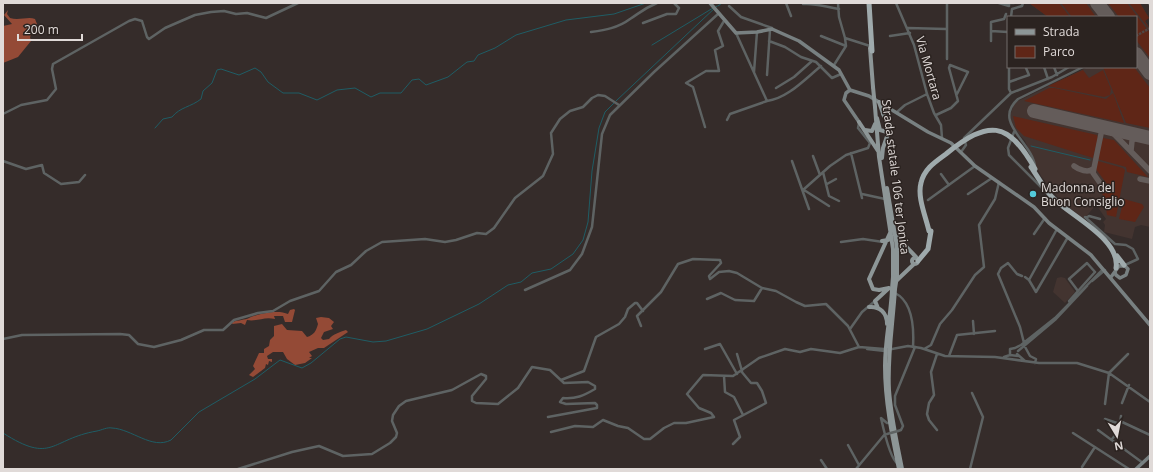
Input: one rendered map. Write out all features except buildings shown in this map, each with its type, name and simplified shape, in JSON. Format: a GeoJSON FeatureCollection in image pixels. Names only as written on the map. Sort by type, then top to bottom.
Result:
{"type":"FeatureCollection","features":[{"type":"Feature","properties":{"kind":"highway","name":"Strada statale 106 ter Jonica"},"geometry":{"type":"LineString","coordinates":[[868,3],[871,48]]}},
{"type":"Feature","properties":{"kind":"highway"},"geometry":{"type":"LineString","coordinates":[[930,231],[920,192],[922,179],[928,168],[967,137],[978,132],[999,131],[1008,135],[1024,149],[1051,193],[1107,239],[1125,267]]}},
{"type":"Feature","properties":{"kind":"highway"},"geometry":{"type":"LineString","coordinates":[[917,258],[926,249],[930,231],[923,192],[926,176],[933,168],[968,140],[985,134],[999,135],[1015,144],[1051,196],[1104,239],[1116,260],[1116,270]]}},
{"type":"Feature","properties":{"kind":"main road"},"geometry":{"type":"LineString","coordinates":[[710,3],[724,21],[736,33],[757,32],[771,29],[799,41],[834,65],[842,74],[850,90],[887,106],[928,132],[942,138],[961,152],[975,166],[1034,207],[1057,229],[1091,255],[1149,324]]}},
{"type":"Feature","properties":{"kind":"main road","name":"Strada statale 106 ter Jonica"},"geometry":{"type":"LineString","coordinates":[[871,48],[876,119],[893,249],[895,277]]}},
{"type":"Feature","properties":{"kind":"main road"},"geometry":{"type":"LineString","coordinates":[[850,90],[845,94],[844,100],[875,145],[881,157]]}},
{"type":"Feature","properties":{"kind":"main road"},"geometry":{"type":"LineString","coordinates":[[879,102],[882,112],[891,127],[881,157]]}},
{"type":"Feature","properties":{"kind":"main road"},"geometry":{"type":"LineString","coordinates":[[882,112],[887,106]]}},
{"type":"Feature","properties":{"kind":"main road"},"geometry":{"type":"LineString","coordinates":[[864,130],[873,130],[876,119]]}},
{"type":"Feature","properties":{"kind":"main road"},"geometry":{"type":"LineString","coordinates":[[876,119],[882,132],[887,132],[891,127]]}},
{"type":"Feature","properties":{"kind":"main road","name":"Strada statale 106 ter Jonica"},"geometry":{"type":"LineString","coordinates":[[881,157],[895,235],[895,277],[888,342],[885,350],[886,389],[890,423],[898,467]]}},
{"type":"Feature","properties":{"kind":"main road"},"geometry":{"type":"LineString","coordinates":[[890,227],[886,246],[869,276],[869,282],[874,289],[893,290]]}},
{"type":"Feature","properties":{"kind":"main road"},"geometry":{"type":"LineString","coordinates":[[878,308],[876,301],[893,290],[917,258],[895,235]]}},
{"type":"Feature","properties":{"kind":"main road"},"geometry":{"type":"LineString","coordinates":[[882,241],[888,240]]}},
{"type":"Feature","properties":{"kind":"main road"},"geometry":{"type":"LineString","coordinates":[[1111,277],[1116,270],[1125,267],[1126,275],[1115,283]]}},
{"type":"Feature","properties":{"kind":"main road"},"geometry":{"type":"LineString","coordinates":[[1116,270],[1117,277],[1122,277]]}},
{"type":"Feature","properties":{"kind":"main road","name":"Strada statale 106 ter Jonica"},"geometry":{"type":"LineString","coordinates":[[893,290],[889,389],[892,423],[902,469]]}},
{"type":"Feature","properties":{"kind":"main road"},"geometry":{"type":"LineString","coordinates":[[869,307],[882,310],[887,318],[886,339],[888,342]]}},
{"type":"Feature","properties":{"kind":"main road"},"geometry":{"type":"LineString","coordinates":[[1136,469],[1150,456]]}},
{"type":"Feature","properties":{"kind":"street"},"geometry":{"type":"LineString","coordinates":[[3,114],[21,105],[47,100],[56,89],[52,69],[53,64],[134,19],[142,21],[147,37],[150,39],[165,28],[195,15],[211,12],[224,12],[236,14],[247,13],[266,18],[298,3]]}},
{"type":"Feature","properties":{"kind":"street"},"geometry":{"type":"LineString","coordinates":[[591,32],[612,28],[630,20],[642,9],[657,3]]}},
{"type":"Feature","properties":{"kind":"street"},"geometry":{"type":"LineString","coordinates":[[643,23],[667,14],[676,14],[679,8],[674,3]]}},
{"type":"Feature","properties":{"kind":"street"},"geometry":{"type":"LineString","coordinates":[[786,3],[791,16]]}},
{"type":"Feature","properties":{"kind":"street"},"geometry":{"type":"LineString","coordinates":[[803,4],[818,3],[827,8],[839,9]]}},
{"type":"Feature","properties":{"kind":"street"},"geometry":{"type":"LineString","coordinates":[[834,65],[846,46],[838,3]]}},
{"type":"Feature","properties":{"kind":"street","name":"Via Mortara"},"geometry":{"type":"LineString","coordinates":[[896,3],[910,33],[927,94],[941,125],[942,138]]}},
{"type":"Feature","properties":{"kind":"street","name":"Via Mortara"},"geometry":{"type":"LineString","coordinates":[[947,3],[947,59]]}},
{"type":"Feature","properties":{"kind":"street"},"geometry":{"type":"LineString","coordinates":[[999,3],[1009,6],[1009,3],[1014,3]]}},
{"type":"Feature","properties":{"kind":"street"},"geometry":{"type":"LineString","coordinates":[[1011,16],[1012,9],[1022,6],[1022,3]]}},
{"type":"Feature","properties":{"kind":"street"},"geometry":{"type":"LineString","coordinates":[[730,6],[741,17],[771,29],[767,75]]}},
{"type":"Feature","properties":{"kind":"street"},"geometry":{"type":"LineString","coordinates":[[525,290],[570,270],[582,254],[592,227],[602,134],[610,115],[619,104],[718,14]]}},
{"type":"Feature","properties":{"kind":"street"},"geometry":{"type":"LineString","coordinates":[[991,40],[991,22],[1004,19],[1006,14]]}},
{"type":"Feature","properties":{"kind":"street"},"geometry":{"type":"LineString","coordinates":[[705,127],[693,87],[686,83],[706,71],[720,71],[715,50],[723,46],[718,31],[724,21]]}},
{"type":"Feature","properties":{"kind":"street"},"geometry":{"type":"LineString","coordinates":[[908,28],[946,29]]}},
{"type":"Feature","properties":{"kind":"street"},"geometry":{"type":"LineString","coordinates":[[991,31],[1007,32]]}},
{"type":"Feature","properties":{"kind":"street"},"geometry":{"type":"LineString","coordinates":[[754,72],[757,32]]}},
{"type":"Feature","properties":{"kind":"street"},"geometry":{"type":"LineString","coordinates":[[736,33],[767,101]]}},
{"type":"Feature","properties":{"kind":"street"},"geometry":{"type":"LineString","coordinates":[[890,36],[910,33]]}},
{"type":"Feature","properties":{"kind":"street"},"geometry":{"type":"LineString","coordinates":[[821,36],[846,46]]}},
{"type":"Feature","properties":{"kind":"street"},"geometry":{"type":"LineString","coordinates":[[845,38],[871,48]]}},
{"type":"Feature","properties":{"kind":"street"},"geometry":{"type":"LineString","coordinates":[[769,41],[821,66],[832,78],[842,74]]}},
{"type":"Feature","properties":{"kind":"street"},"geometry":{"type":"LineString","coordinates":[[776,88],[794,77],[812,61]]}},
{"type":"Feature","properties":{"kind":"street"},"geometry":{"type":"LineString","coordinates":[[936,115],[954,106],[958,101],[949,68],[950,65],[968,72],[957,94]]}},
{"type":"Feature","properties":{"kind":"street"},"geometry":{"type":"LineString","coordinates":[[727,120],[730,114],[781,97],[799,85],[821,66]]}},
{"type":"Feature","properties":{"kind":"street"},"geometry":{"type":"LineString","coordinates":[[1009,68],[1010,93]]}},
{"type":"Feature","properties":{"kind":"street"},"geometry":{"type":"LineString","coordinates":[[1009,82],[1029,75],[1026,68]]}},
{"type":"Feature","properties":{"kind":"street"},"geometry":{"type":"LineString","coordinates":[[1044,68],[1048,79]]}},
{"type":"Feature","properties":{"kind":"street"},"geometry":{"type":"LineString","coordinates":[[1054,68],[1057,75]]}},
{"type":"Feature","properties":{"kind":"street"},"geometry":{"type":"LineString","coordinates":[[961,152],[966,145],[964,138],[1010,93],[1048,79],[1068,68]]}},
{"type":"Feature","properties":{"kind":"street"},"geometry":{"type":"LineString","coordinates":[[1035,169],[1032,156],[1024,142],[1014,132],[1009,118],[1014,103],[1081,68]]}},
{"type":"Feature","properties":{"kind":"street"},"geometry":{"type":"LineString","coordinates":[[897,112],[905,105],[927,94]]}},
{"type":"Feature","properties":{"kind":"street"},"geometry":{"type":"LineString","coordinates":[[3,339],[22,335],[120,334],[129,335],[138,344],[159,346],[204,330],[223,330],[234,320],[258,313],[273,311],[290,301],[319,291],[336,272],[351,265],[366,251],[382,242],[424,239],[445,242],[456,240],[473,233],[486,234],[494,228],[515,198],[543,176],[553,154],[551,133],[560,119],[570,111],[582,106],[598,95],[605,96],[619,104]]}},
{"type":"Feature","properties":{"kind":"street"},"geometry":{"type":"LineString","coordinates":[[803,190],[841,158],[851,153],[866,150],[870,146],[870,143],[858,128],[859,122]]}},
{"type":"Feature","properties":{"kind":"street"},"geometry":{"type":"LineString","coordinates":[[1014,132],[1008,148],[1009,155],[1051,196]]}},
{"type":"Feature","properties":{"kind":"street"},"geometry":{"type":"LineString","coordinates":[[851,153],[862,198]]}},
{"type":"Feature","properties":{"kind":"street"},"geometry":{"type":"LineString","coordinates":[[813,156],[820,175]]}},
{"type":"Feature","properties":{"kind":"street"},"geometry":{"type":"LineString","coordinates":[[3,161],[26,169],[42,165],[44,173],[65,185],[79,182],[85,175]]}},
{"type":"Feature","properties":{"kind":"street"},"geometry":{"type":"LineString","coordinates":[[792,161],[809,209]]}},
{"type":"Feature","properties":{"kind":"street"},"geometry":{"type":"LineString","coordinates":[[928,200],[975,166]]}},
{"type":"Feature","properties":{"kind":"street"},"geometry":{"type":"LineString","coordinates":[[823,172],[829,196],[839,201]]}},
{"type":"Feature","properties":{"kind":"street"},"geometry":{"type":"LineString","coordinates":[[941,174],[949,185]]}},
{"type":"Feature","properties":{"kind":"street"},"geometry":{"type":"LineString","coordinates":[[968,194],[992,178]]}},
{"type":"Feature","properties":{"kind":"street"},"geometry":{"type":"LineString","coordinates":[[827,184],[836,179]]}},
{"type":"Feature","properties":{"kind":"street"},"geometry":{"type":"LineString","coordinates":[[924,349],[930,345],[940,324],[952,310],[980,269],[984,267],[979,225],[995,199],[999,182]]}},
{"type":"Feature","properties":{"kind":"street"},"geometry":{"type":"LineString","coordinates":[[803,190],[829,206]]}},
{"type":"Feature","properties":{"kind":"street"},"geometry":{"type":"LineString","coordinates":[[862,194],[886,199]]}},
{"type":"Feature","properties":{"kind":"street"},"geometry":{"type":"LineString","coordinates":[[1100,219],[1089,216],[1086,218],[1115,244],[1126,245],[1133,249],[1138,259],[1125,267]]}},
{"type":"Feature","properties":{"kind":"street"},"geometry":{"type":"LineString","coordinates":[[1034,234],[1045,218]]}},
{"type":"Feature","properties":{"kind":"street"},"geometry":{"type":"LineString","coordinates":[[1029,280],[1057,229]]}},
{"type":"Feature","properties":{"kind":"street"},"geometry":{"type":"LineString","coordinates":[[1035,363],[1036,359],[1030,356],[1024,344],[1020,327],[998,274],[1001,268],[1008,263],[1017,274],[1029,280],[1036,292],[1068,237]]}},
{"type":"Feature","properties":{"kind":"street"},"geometry":{"type":"LineString","coordinates":[[841,242],[863,238],[882,241],[886,246]]}},
{"type":"Feature","properties":{"kind":"street"},"geometry":{"type":"LineString","coordinates":[[641,326],[636,318],[662,292],[676,266],[693,259],[720,260],[721,263],[709,276],[710,279],[719,272],[729,271],[736,273],[762,288],[776,291],[805,306],[826,304],[850,329],[859,347]]}},
{"type":"Feature","properties":{"kind":"street"},"geometry":{"type":"LineString","coordinates":[[1078,291],[1069,279],[1087,263],[1097,274]]}},
{"type":"Feature","properties":{"kind":"street"},"geometry":{"type":"LineString","coordinates":[[1053,321],[1078,291],[1097,274],[1104,270]]}},
{"type":"Feature","properties":{"kind":"street"},"geometry":{"type":"LineString","coordinates":[[1069,302],[1097,274]]}},
{"type":"Feature","properties":{"kind":"street"},"geometry":{"type":"LineString","coordinates":[[1017,354],[1024,344],[1053,321],[1097,274]]}},
{"type":"Feature","properties":{"kind":"street"},"geometry":{"type":"LineString","coordinates":[[707,299],[721,293],[734,300],[754,301],[762,288]]}},
{"type":"Feature","properties":{"kind":"street"},"geometry":{"type":"LineString","coordinates":[[858,467],[886,434],[902,430],[903,426],[895,405],[895,396],[914,347],[913,322],[901,297],[893,290]]}},
{"type":"Feature","properties":{"kind":"street"},"geometry":{"type":"LineString","coordinates":[[850,329],[862,312],[876,301]]}},
{"type":"Feature","properties":{"kind":"street"},"geometry":{"type":"LineString","coordinates":[[561,380],[584,371],[596,337],[619,324],[632,306],[637,303],[643,311]]}},
{"type":"Feature","properties":{"kind":"street"},"geometry":{"type":"LineString","coordinates":[[973,321],[974,334]]}},
{"type":"Feature","properties":{"kind":"street"},"geometry":{"type":"LineString","coordinates":[[949,356],[957,335],[995,331]]}},
{"type":"Feature","properties":{"kind":"street"},"geometry":{"type":"LineString","coordinates":[[705,349],[720,344],[737,374]]}},
{"type":"Feature","properties":{"kind":"street"},"geometry":{"type":"LineString","coordinates":[[1010,354],[1011,348],[1024,344]]}},
{"type":"Feature","properties":{"kind":"street"},"geometry":{"type":"LineString","coordinates":[[551,432],[575,426],[593,427],[603,420],[628,428],[644,439],[650,439],[664,428],[674,423],[686,423],[714,417],[712,413],[699,408],[688,396],[688,392],[695,386],[697,380],[703,375],[731,377],[759,358],[785,349],[800,352],[811,349],[840,353],[859,347],[885,350]]}},
{"type":"Feature","properties":{"kind":"street"},"geometry":{"type":"LineString","coordinates":[[892,349],[914,347],[949,356],[1002,358],[1035,363],[1077,363],[1109,373],[1129,385],[1150,402]]}},
{"type":"Feature","properties":{"kind":"street"},"geometry":{"type":"LineString","coordinates":[[1014,348],[1017,354],[1025,361]]}},
{"type":"Feature","properties":{"kind":"street"},"geometry":{"type":"LineString","coordinates":[[733,444],[740,437],[734,420],[766,403],[758,383],[751,383],[741,371],[736,354]]}},
{"type":"Feature","properties":{"kind":"street"},"geometry":{"type":"LineString","coordinates":[[937,354],[931,372],[934,390],[927,414],[928,420],[937,430]]}},
{"type":"Feature","properties":{"kind":"street"},"geometry":{"type":"LineString","coordinates":[[1002,358],[1010,354],[1017,354]]}},
{"type":"Feature","properties":{"kind":"street"},"geometry":{"type":"LineString","coordinates":[[1105,404],[1109,373],[1128,354]]}},
{"type":"Feature","properties":{"kind":"street"},"geometry":{"type":"LineString","coordinates":[[238,469],[292,452],[319,446],[343,456],[372,454],[390,443],[396,437],[397,433],[392,421],[393,415],[406,401],[452,390],[481,374],[484,374],[486,379],[472,396],[472,401],[476,403],[494,405],[500,403],[518,388],[532,367],[550,370],[568,384],[588,382],[595,387],[580,397],[561,399],[561,403],[595,403],[598,406],[548,417]]}},
{"type":"Feature","properties":{"kind":"street"},"geometry":{"type":"LineString","coordinates":[[724,376],[725,392],[734,397],[743,415]]}},
{"type":"Feature","properties":{"kind":"street"},"geometry":{"type":"LineString","coordinates":[[1122,403],[1129,385]]}},
{"type":"Feature","properties":{"kind":"street"},"geometry":{"type":"LineString","coordinates":[[970,469],[983,417],[972,393]]}},
{"type":"Feature","properties":{"kind":"street"},"geometry":{"type":"LineString","coordinates":[[1112,439],[1119,431],[1121,416]]}},
{"type":"Feature","properties":{"kind":"street"},"geometry":{"type":"LineString","coordinates":[[890,423],[887,423],[881,418],[893,461],[898,467]]}},
{"type":"Feature","properties":{"kind":"street"},"geometry":{"type":"LineString","coordinates":[[1105,419],[1120,422],[1150,435]]}},
{"type":"Feature","properties":{"kind":"street"},"geometry":{"type":"LineString","coordinates":[[1098,430],[1112,439],[1143,464]]}},
{"type":"Feature","properties":{"kind":"street"},"geometry":{"type":"LineString","coordinates":[[1073,433],[1129,469]]}},
{"type":"Feature","properties":{"kind":"street"},"geometry":{"type":"LineString","coordinates":[[848,445],[858,467],[861,469]]}},
{"type":"Feature","properties":{"kind":"street"},"geometry":{"type":"LineString","coordinates":[[1082,467],[1095,447]]}},
{"type":"Feature","properties":{"kind":"street"},"geometry":{"type":"LineString","coordinates":[[821,460],[827,469]]}},
{"type":"Feature","properties":{"kind":"shaded area"},"geometry":{"type":"Polygon","coordinates":[[[1029,3],[1140,3],[1149,18],[1145,21],[1150,28],[1150,227],[1141,225],[1135,227],[1132,239],[1104,232],[1105,225],[1103,222],[1106,219],[1092,199],[1090,199],[1095,206],[1084,219],[1060,200],[1041,176],[1025,141],[1013,128],[1010,116],[1014,104],[1018,101],[1086,68],[1137,68],[1137,16],[1047,16],[1029,3]]]}},
{"type":"Feature","properties":{"kind":"shaded area"},"geometry":{"type":"Polygon","coordinates":[[[8,10],[7,14],[10,18],[32,18],[35,19],[37,24],[30,37],[31,41],[18,57],[3,63],[3,26],[12,24],[4,15],[8,10]]]}},
{"type":"Feature","properties":{"kind":"shaded area"},"geometry":{"type":"Polygon","coordinates":[[[1057,278],[1065,278],[1075,292],[1065,303],[1053,292],[1057,278]]]}},
{"type":"Feature","properties":{"kind":"shaded area"},"geometry":{"type":"Polygon","coordinates":[[[294,309],[292,322],[285,322],[283,316],[274,316],[275,319],[267,318],[247,320],[245,325],[241,323],[232,324],[235,321],[268,313],[279,312],[288,314],[290,310],[294,309]]]}},
{"type":"Feature","properties":{"kind":"shaded area"},"geometry":{"type":"Polygon","coordinates":[[[316,318],[329,318],[334,322],[331,326],[333,329],[324,332],[321,338],[323,340],[329,339],[335,334],[346,330],[348,332],[324,348],[318,348],[309,352],[312,356],[309,358],[312,358],[305,363],[295,365],[287,359],[283,352],[273,352],[267,356],[268,359],[272,359],[272,362],[269,361],[265,368],[253,377],[249,375],[255,369],[253,366],[259,353],[264,353],[264,349],[269,346],[270,340],[274,336],[274,326],[282,324],[287,330],[302,331],[307,337],[313,334],[316,329],[318,324],[316,318]]]}},
{"type":"Feature","properties":{"kind":"green space"},"geometry":{"type":"Polygon","coordinates":[[[1029,3],[1059,3],[1069,16],[1047,16],[1029,3]]]}},
{"type":"Feature","properties":{"kind":"green space"},"geometry":{"type":"Polygon","coordinates":[[[1061,3],[1086,3],[1095,16],[1071,16],[1061,3]]]}},
{"type":"Feature","properties":{"kind":"green space"},"geometry":{"type":"Polygon","coordinates":[[[1108,3],[1127,3],[1137,16],[1118,16],[1108,3]]]}},
{"type":"Feature","properties":{"kind":"green space"},"geometry":{"type":"Polygon","coordinates":[[[1129,3],[1140,3],[1149,18],[1145,21],[1150,30],[1129,3]]]}},
{"type":"Feature","properties":{"kind":"green space"},"geometry":{"type":"Polygon","coordinates":[[[1137,16],[1150,33],[1150,58],[1137,41],[1137,16]]]}},
{"type":"Feature","properties":{"kind":"green space"},"geometry":{"type":"Polygon","coordinates":[[[1103,68],[1135,68],[1150,88],[1150,128],[1126,123],[1103,68]]]}},
{"type":"Feature","properties":{"kind":"green space"},"geometry":{"type":"Polygon","coordinates":[[[1083,70],[1089,78],[1103,70],[1111,89],[1110,95],[1104,97],[1048,86],[1083,70]]]}},
{"type":"Feature","properties":{"kind":"green space"},"geometry":{"type":"Polygon","coordinates":[[[1049,88],[1106,99],[1113,93],[1124,123],[1024,101],[1049,88]]]}},
{"type":"Feature","properties":{"kind":"green space"},"geometry":{"type":"Polygon","coordinates":[[[1013,116],[1097,135],[1098,138],[1093,158],[1024,136],[1016,128],[1013,116]]]}},
{"type":"Feature","properties":{"kind":"green space"},"geometry":{"type":"Polygon","coordinates":[[[1103,138],[1114,140],[1148,177],[1127,172],[1126,167],[1097,159],[1103,138]]]}},
{"type":"Feature","properties":{"kind":"green space"},"geometry":{"type":"Polygon","coordinates":[[[1098,161],[1123,168],[1125,170],[1116,217],[1107,215],[1106,208],[1110,205],[1102,194],[1110,188],[1095,168],[1098,161]]]}},
{"type":"Feature","properties":{"kind":"green space"},"geometry":{"type":"Polygon","coordinates":[[[1124,199],[1142,204],[1144,207],[1135,222],[1119,219],[1124,199]]]}},
{"type":"Feature","properties":{"kind":"waterway"},"geometry":{"type":"LineString","coordinates":[[155,128],[163,119],[172,117],[178,111],[201,99],[203,91],[212,83],[217,70],[221,69],[239,75],[255,68],[261,72],[268,82],[283,93],[299,93],[317,100],[337,90],[355,88],[371,97],[380,93],[401,93],[412,80],[419,79],[426,85],[448,77],[467,62],[474,61],[478,55],[495,48],[516,35],[566,20],[614,14],[646,3]]}},
{"type":"Feature","properties":{"kind":"waterway"},"geometry":{"type":"LineString","coordinates":[[718,6],[722,3]]}},
{"type":"Feature","properties":{"kind":"waterway"},"geometry":{"type":"LineString","coordinates":[[616,101],[717,6]]}},
{"type":"Feature","properties":{"kind":"waterway"},"geometry":{"type":"LineString","coordinates":[[652,45],[713,8]]}},
{"type":"Feature","properties":{"kind":"waterway"},"geometry":{"type":"LineString","coordinates":[[3,433],[19,442],[42,449],[106,428],[119,429],[149,441],[164,442],[171,440],[199,412],[255,379],[280,360],[302,368],[311,363],[340,339],[346,337],[373,342],[386,341],[427,329],[479,304],[508,285],[521,282],[532,273],[551,269],[573,254],[583,240],[588,222],[592,171],[599,128],[605,112],[614,103]]}},
{"type":"Feature","properties":{"kind":"waterway"},"geometry":{"type":"LineString","coordinates":[[1031,146],[1090,160]]}},
{"type":"Feature","properties":{"kind":"taxiway"},"geometry":{"type":"LineString","coordinates":[[1097,126],[1114,134],[1150,171]]}},
{"type":"Feature","properties":{"kind":"taxiway"},"geometry":{"type":"LineString","coordinates":[[1101,134],[1093,173],[1105,190]]}},
{"type":"Feature","properties":{"kind":"taxiway"},"geometry":{"type":"LineString","coordinates":[[1131,151],[1132,141],[1139,135]]}},
{"type":"Feature","properties":{"kind":"taxiway"},"geometry":{"type":"LineString","coordinates":[[1074,166],[1078,169],[1089,171],[1093,169]]}},
{"type":"Feature","properties":{"kind":"taxiway"},"geometry":{"type":"LineString","coordinates":[[1140,179],[1150,181]]}},
{"type":"Feature","properties":{"kind":"runway"},"geometry":{"type":"LineString","coordinates":[[1097,3],[1107,16]]}},
{"type":"Feature","properties":{"kind":"runway"},"geometry":{"type":"LineString","coordinates":[[1137,55],[1150,73]]}},
{"type":"Feature","properties":{"kind":"runway"},"geometry":{"type":"LineString","coordinates":[[1034,111],[1150,138]]}},
{"type":"Feature","properties":{"kind":"tunnel"},"geometry":{"type":"LineString","coordinates":[[1137,35],[1150,28]]}},
{"type":"Feature","properties":{"kind":"place","name":"Madonna del Buon Consiglio"},"geometry":{"type":"Point","coordinates":[1033,194]}}]}
